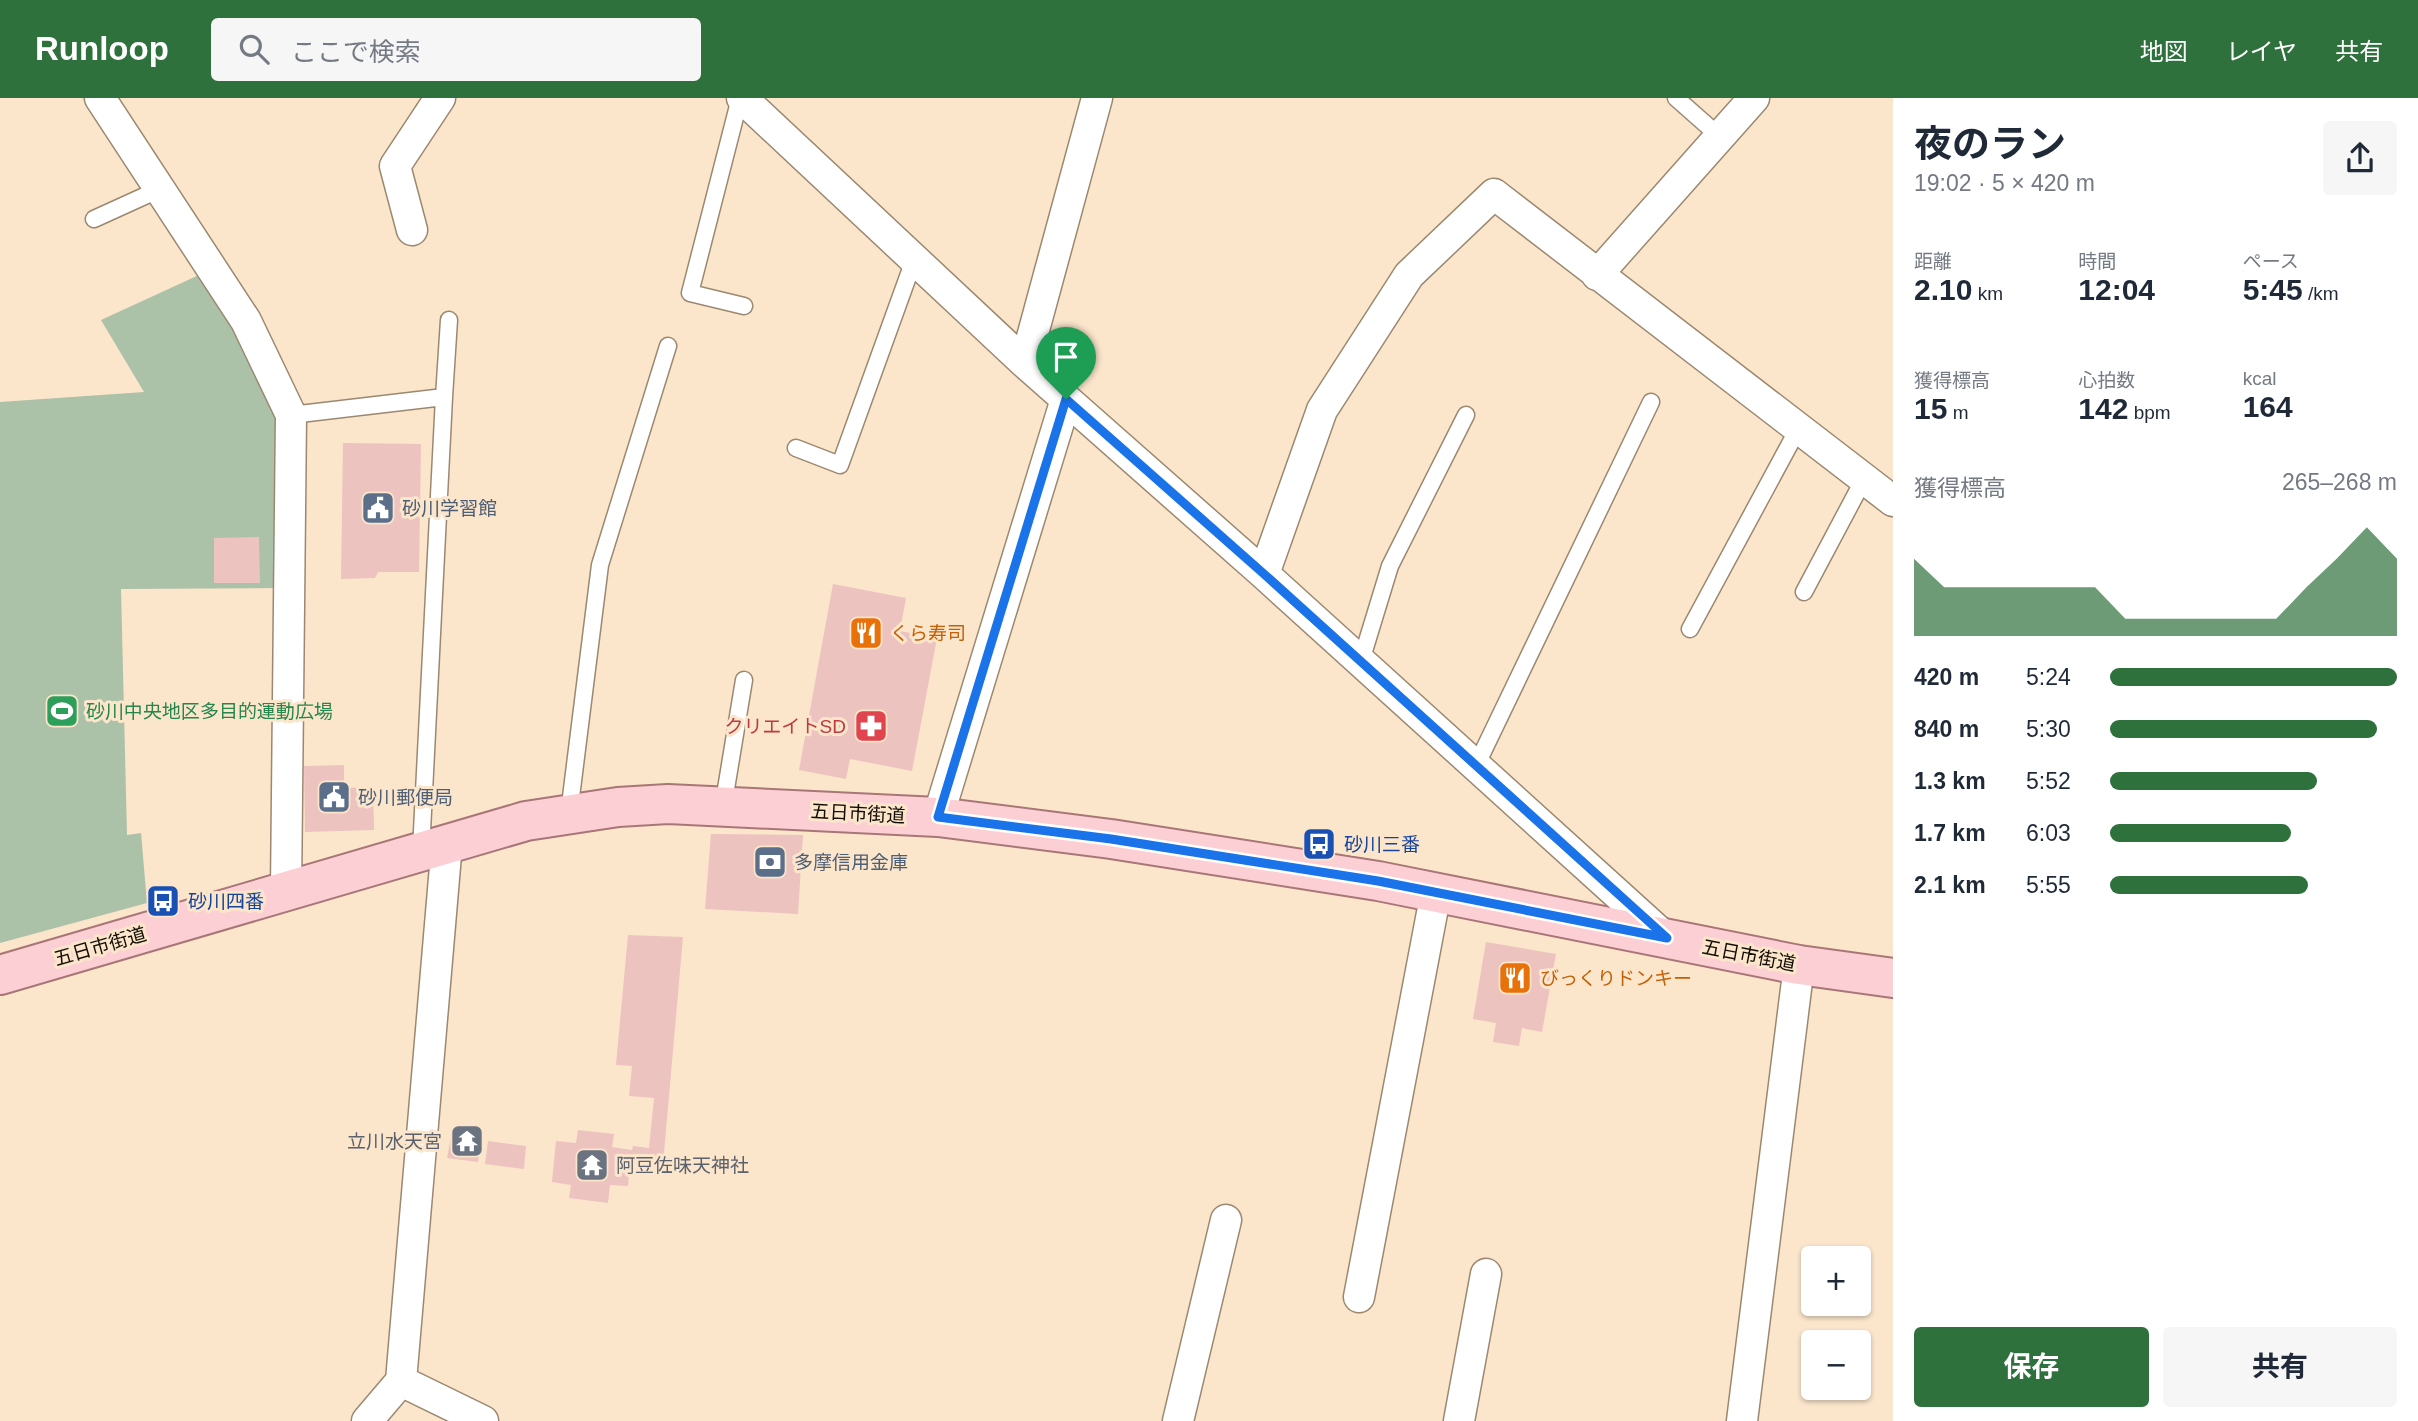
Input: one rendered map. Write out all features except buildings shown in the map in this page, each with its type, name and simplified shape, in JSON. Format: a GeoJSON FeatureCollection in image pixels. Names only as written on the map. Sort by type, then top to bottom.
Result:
{"type":"FeatureCollection","features":[{"type":"Feature","properties":{"kind":"main road","name":"五日市街道"},"geometry":{"type":"LineString","coordinates":[[0,975],[526,821],[618,807],[668,804],[938,817],[1111,839],[1378,881],[1799,965],[1893,978]]}},
{"type":"Feature","properties":{"kind":"street"},"geometry":{"type":"LineString","coordinates":[[100,98],[246,321],[291,415],[286,891]]}},
{"type":"Feature","properties":{"kind":"street"},"geometry":{"type":"LineString","coordinates":[[412,230],[395,166],[440,98]]}},
{"type":"Feature","properties":{"kind":"street"},"geometry":{"type":"LineString","coordinates":[[741,98],[1026,363],[1667,938]]}},
{"type":"Feature","properties":{"kind":"street"},"geometry":{"type":"LineString","coordinates":[[1026,363],[1097,98]]}},
{"type":"Feature","properties":{"kind":"street"},"geometry":{"type":"LineString","coordinates":[[1597,275],[1754,98]]}},
{"type":"Feature","properties":{"kind":"street"},"geometry":{"type":"LineString","coordinates":[[1264,574],[1322,411],[1409,275],[1494,194],[1893,501]]}},
{"type":"Feature","properties":{"kind":"street"},"geometry":{"type":"LineString","coordinates":[[938,817],[1066,399]]}},
{"type":"Feature","properties":{"kind":"street"},"geometry":{"type":"LineString","coordinates":[[368,1421],[401,1381],[434,847]]}},
{"type":"Feature","properties":{"kind":"street"},"geometry":{"type":"LineString","coordinates":[[1359,1297],[1436,892]]}},
{"type":"Feature","properties":{"kind":"street"},"geometry":{"type":"LineString","coordinates":[[1742,1421],[1799,965]]}},
{"type":"Feature","properties":{"kind":"street"},"geometry":{"type":"LineString","coordinates":[[1178,1421],[1226,1220]]}},
{"type":"Feature","properties":{"kind":"street"},"geometry":{"type":"LineString","coordinates":[[1459,1421],[1486,1274]]}},
{"type":"Feature","properties":{"kind":"street"},"geometry":{"type":"LineString","coordinates":[[401,1381],[483,1421]]}},
{"type":"Feature","properties":{"kind":"lane"},"geometry":{"type":"LineString","coordinates":[[741,98],[690,293],[744,306]]}},
{"type":"Feature","properties":{"kind":"lane"},"geometry":{"type":"LineString","coordinates":[[1676,98],[1719,136]]}},
{"type":"Feature","properties":{"kind":"lane"},"geometry":{"type":"LineString","coordinates":[[94,219],[160,190]]}},
{"type":"Feature","properties":{"kind":"lane"},"geometry":{"type":"LineString","coordinates":[[796,448],[840,465],[914,260]]}},
{"type":"Feature","properties":{"kind":"lane"},"geometry":{"type":"LineString","coordinates":[[434,847],[444,397],[449,320]]}},
{"type":"Feature","properties":{"kind":"lane"},"geometry":{"type":"LineString","coordinates":[[569,813],[600,565],[667,346]]}},
{"type":"Feature","properties":{"kind":"lane"},"geometry":{"type":"LineString","coordinates":[[291,415],[444,397]]}},
{"type":"Feature","properties":{"kind":"lane"},"geometry":{"type":"LineString","coordinates":[[1476,766],[1651,402]]}},
{"type":"Feature","properties":{"kind":"lane"},"geometry":{"type":"LineString","coordinates":[[1361,661],[1391,566],[1466,415]]}},
{"type":"Feature","properties":{"kind":"lane"},"geometry":{"type":"LineString","coordinates":[[1690,629],[1798,429]]}},
{"type":"Feature","properties":{"kind":"lane"},"geometry":{"type":"LineString","coordinates":[[1804,592],[1864,479]]}},
{"type":"Feature","properties":{"kind":"lane"},"geometry":{"type":"LineString","coordinates":[[723,807],[744,681]]}},
{"type":"Feature","properties":{"kind":"green space","name":"砂川中央地区多目的運動広場"},"geometry":{"type":"Polygon","coordinates":[[[199,275],[244,341],[279,422],[277,588],[121,589],[127,835],[141,833],[147,903],[0,943],[0,402],[144,392],[101,320],[199,275]]]}},
{"type":"Feature","properties":{"kind":"place","name":"砂川学習館"},"geometry":{"type":"Point","coordinates":[378,508]}},
{"type":"Feature","properties":{"kind":"place","name":"くら寿司"},"geometry":{"type":"Point","coordinates":[866,633]}},
{"type":"Feature","properties":{"kind":"place","name":"砂川中央地区多目的運動広場"},"geometry":{"type":"Point","coordinates":[62,711]}},
{"type":"Feature","properties":{"kind":"place","name":"クリエイトSD"},"geometry":{"type":"Point","coordinates":[871,726]}},
{"type":"Feature","properties":{"kind":"place","name":"砂川郵便局"},"geometry":{"type":"Point","coordinates":[334,797]}},
{"type":"Feature","properties":{"kind":"place","name":"砂川三番"},"geometry":{"type":"Point","coordinates":[1319,844]}},
{"type":"Feature","properties":{"kind":"place","name":"多摩信用金庫"},"geometry":{"type":"Point","coordinates":[770,862]}},
{"type":"Feature","properties":{"kind":"place","name":"砂川四番"},"geometry":{"type":"Point","coordinates":[163,901]}},
{"type":"Feature","properties":{"kind":"place","name":"びっくりドンキー"},"geometry":{"type":"Point","coordinates":[1515,978]}},
{"type":"Feature","properties":{"kind":"place","name":"立川水天宮"},"geometry":{"type":"Point","coordinates":[467,1141]}},
{"type":"Feature","properties":{"kind":"place","name":"阿豆佐味天神社"},"geometry":{"type":"Point","coordinates":[592,1165]}},
{"type":"Feature","properties":{"kind":"route"},"geometry":{"type":"LineString","coordinates":[[1066,399],[1667,938],[1378,881],[1111,839],[938,817],[1066,399]]}}]}
